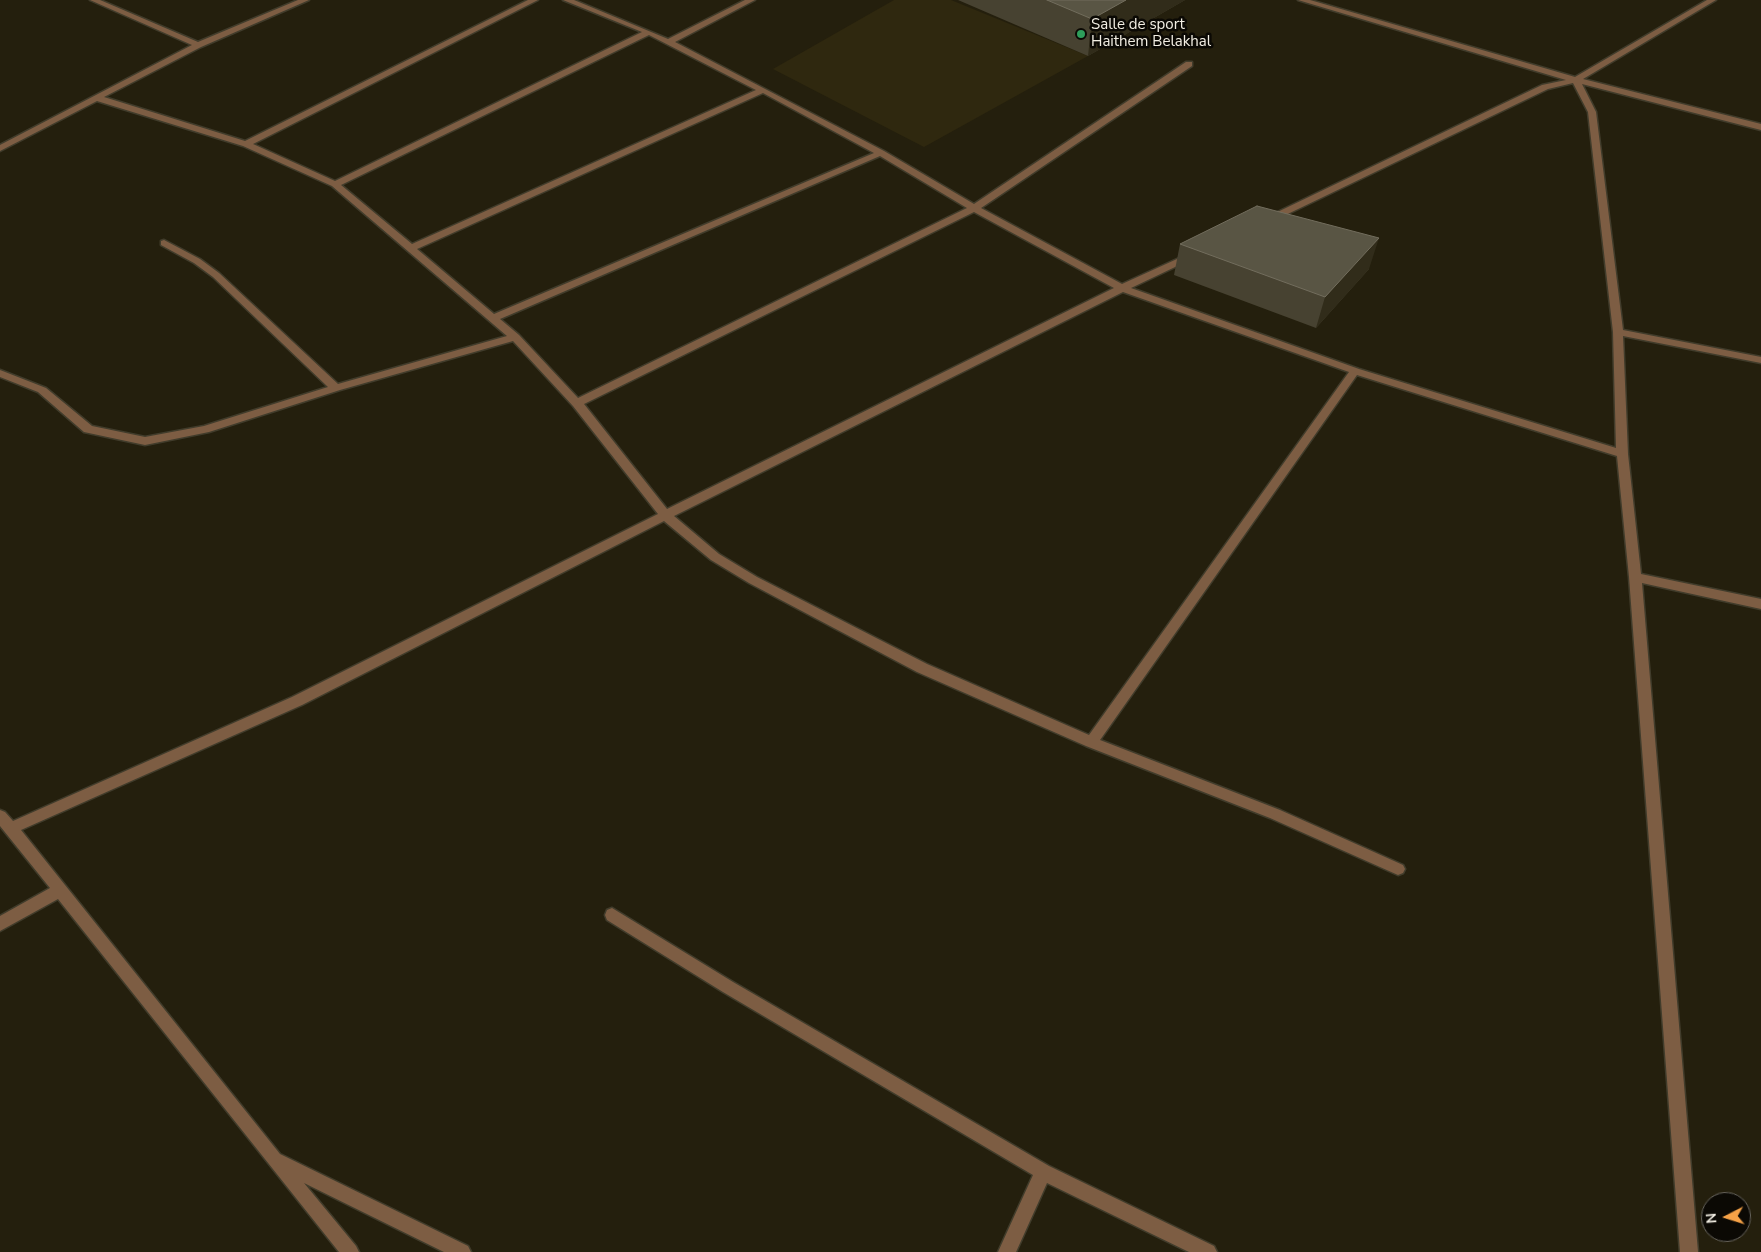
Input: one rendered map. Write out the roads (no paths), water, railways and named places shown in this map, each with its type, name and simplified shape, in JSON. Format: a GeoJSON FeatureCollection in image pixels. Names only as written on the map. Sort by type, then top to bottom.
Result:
{"type":"FeatureCollection","features":[{"type":"Feature","properties":{"kind":"street"},"geometry":{"type":"LineString","coordinates":[[94,0],[198,44]]}},
{"type":"Feature","properties":{"kind":"street"},"geometry":{"type":"LineString","coordinates":[[0,148],[198,44],[305,0]]}},
{"type":"Feature","properties":{"kind":"street"},"geometry":{"type":"LineString","coordinates":[[246,144],[534,0]]}},
{"type":"Feature","properties":{"kind":"street"},"geometry":{"type":"LineString","coordinates":[[567,0],[670,41],[881,153],[974,208],[1122,288],[1355,371],[1622,454]]}},
{"type":"Feature","properties":{"kind":"street"},"geometry":{"type":"LineString","coordinates":[[670,41],[751,0]]}},
{"type":"Feature","properties":{"kind":"street"},"geometry":{"type":"LineString","coordinates":[[1302,0],[1576,80],[1761,127]]}},
{"type":"Feature","properties":{"kind":"street"},"geometry":{"type":"LineString","coordinates":[[1259,224],[1545,87],[1576,80],[1712,0]]}},
{"type":"Feature","properties":{"kind":"street"},"geometry":{"type":"LineString","coordinates":[[335,184],[649,32]]}},
{"type":"Feature","properties":{"kind":"street"},"geometry":{"type":"LineString","coordinates":[[577,404],[974,208],[1190,64]]}},
{"type":"Feature","properties":{"kind":"street"},"geometry":{"type":"LineString","coordinates":[[1576,80],[1592,112],[1618,332],[1622,454],[1635,577],[1689,1252]]}},
{"type":"Feature","properties":{"kind":"street"},"geometry":{"type":"LineString","coordinates":[[411,248],[763,90]]}},
{"type":"Feature","properties":{"kind":"street"},"geometry":{"type":"LineString","coordinates":[[97,98],[246,144],[335,184],[515,337],[577,404],[665,515],[716,557],[813,613],[922,668],[1091,742],[1275,814],[1398,869]]}},
{"type":"Feature","properties":{"kind":"street"},"geometry":{"type":"LineString","coordinates":[[492,318],[881,153]]}},
{"type":"Feature","properties":{"kind":"street"},"geometry":{"type":"LineString","coordinates":[[164,243],[197,261],[216,275],[336,388]]}},
{"type":"Feature","properties":{"kind":"street"},"geometry":{"type":"LineString","coordinates":[[11,828],[297,701],[665,515],[1122,288],[1200,252]]}},
{"type":"Feature","properties":{"kind":"street"},"geometry":{"type":"LineString","coordinates":[[1618,332],[1761,360]]}},
{"type":"Feature","properties":{"kind":"street"},"geometry":{"type":"LineString","coordinates":[[0,374],[42,390],[88,429],[145,441],[205,429],[336,388],[515,337]]}},
{"type":"Feature","properties":{"kind":"street"},"geometry":{"type":"LineString","coordinates":[[1091,742],[1355,371]]}},
{"type":"Feature","properties":{"kind":"street"},"geometry":{"type":"LineString","coordinates":[[1635,577],[1761,604]]}},
{"type":"Feature","properties":{"kind":"street"},"geometry":{"type":"LineString","coordinates":[[0,816],[274,1160],[350,1252]]}},
{"type":"Feature","properties":{"kind":"street"},"geometry":{"type":"LineString","coordinates":[[0,924],[60,890]]}},
{"type":"Feature","properties":{"kind":"street"},"geometry":{"type":"LineString","coordinates":[[612,915],[728,987],[1043,1172],[1208,1252]]}},
{"type":"Feature","properties":{"kind":"street"},"geometry":{"type":"LineString","coordinates":[[274,1160],[462,1252]]}},
{"type":"Feature","properties":{"kind":"street"},"geometry":{"type":"LineString","coordinates":[[1007,1252],[1043,1172]]}},
{"type":"Feature","properties":{"kind":"place","name":"Salle de sport Haithem Belakhal"},"geometry":{"type":"Point","coordinates":[1081,34]}}]}
